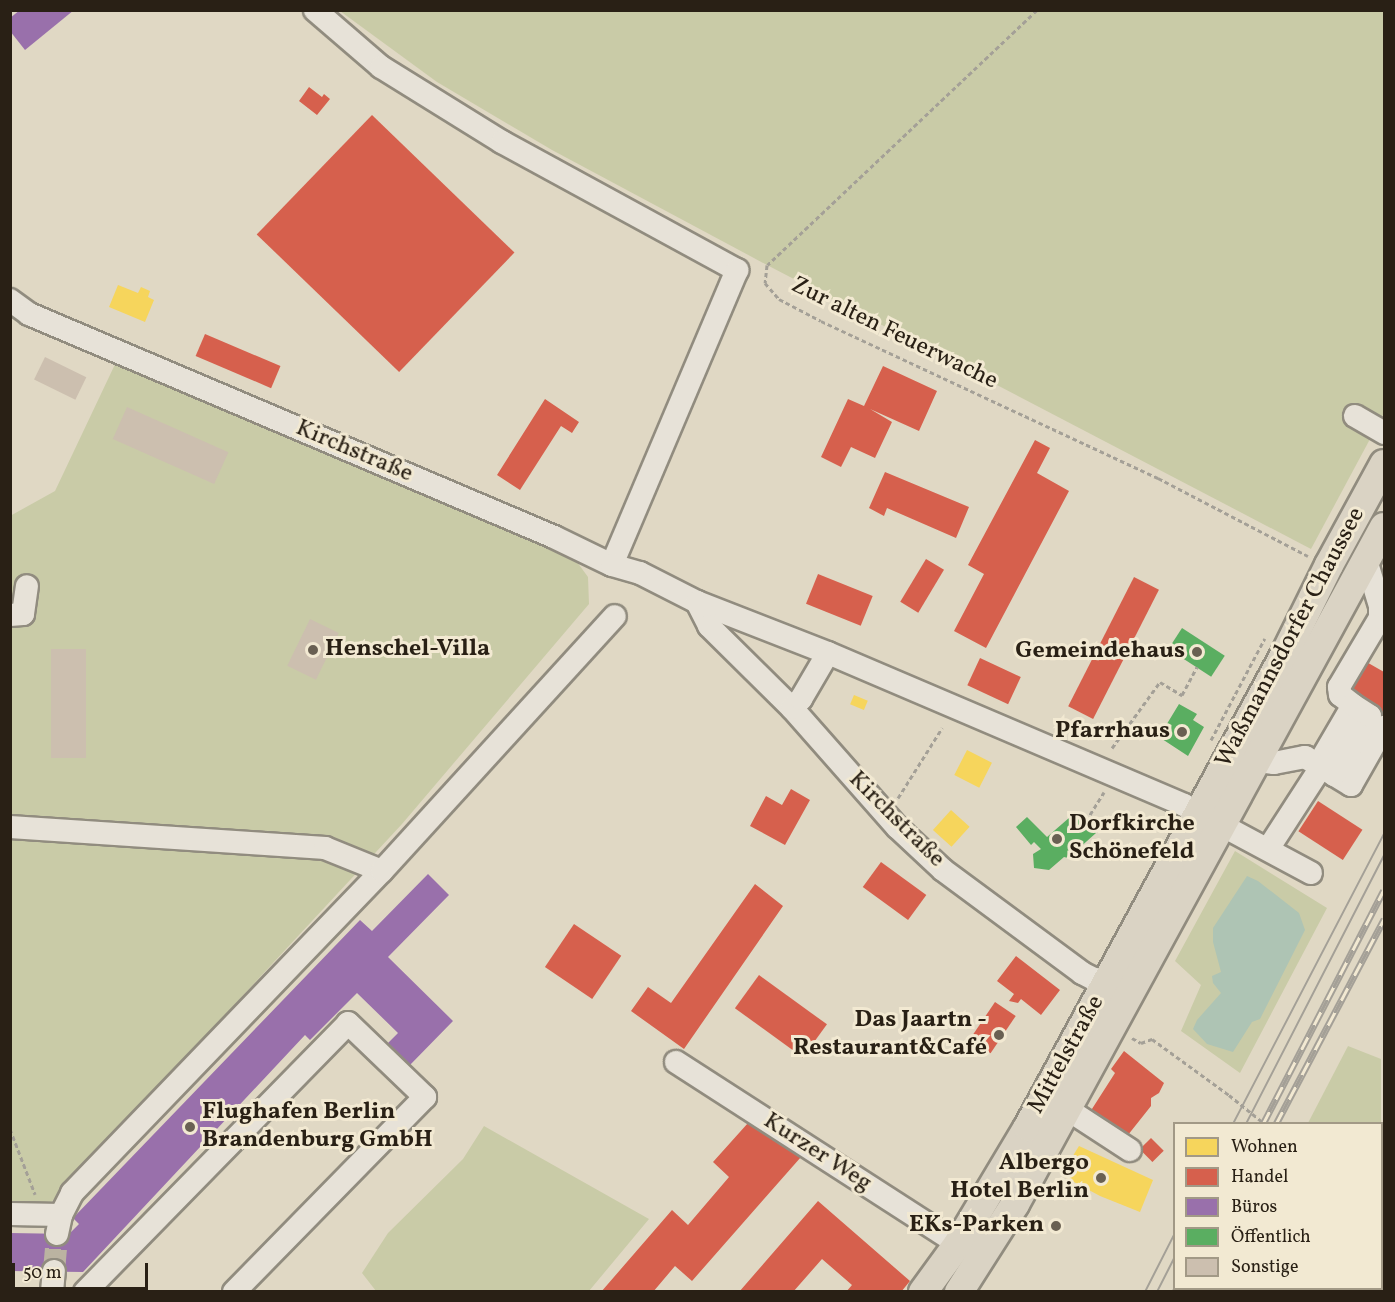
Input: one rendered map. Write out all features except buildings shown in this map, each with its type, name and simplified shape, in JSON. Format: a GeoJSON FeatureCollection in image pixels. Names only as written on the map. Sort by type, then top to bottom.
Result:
{"type":"FeatureCollection","features":[{"type":"Feature","properties":{"kind":"main road","name":"Waßmannsdorfer Chaussee"},"geometry":{"type":"LineString","coordinates":[[1121,1026],[1136,983],[1285,654],[1329,565],[1384,464]]}},
{"type":"Feature","properties":{"kind":"main road","name":"Waßmannsdorfer Chaussee"},"geometry":{"type":"LineString","coordinates":[[1211,818],[1259,760],[1384,527]]}},
{"type":"Feature","properties":{"kind":"main road","name":"Mittelstraße"},"geometry":{"type":"LineString","coordinates":[[923,1292],[958,1244],[994,1188],[1108,981],[1211,818]]}},
{"type":"Feature","properties":{"kind":"main road","name":"Mittelstraße"},"geometry":{"type":"LineString","coordinates":[[959,1292],[1015,1204],[1067,1109],[1121,1026]]}},
{"type":"Feature","properties":{"kind":"street"},"geometry":{"type":"LineString","coordinates":[[315,10],[381,67],[502,142],[737,270],[612,565]]}},
{"type":"Feature","properties":{"kind":"street","name":"Kirchstraße"},"geometry":{"type":"LineString","coordinates":[[10,300],[28,314],[533,528],[612,565],[640,573],[697,602],[828,653],[1112,773],[1211,818],[1311,873]]}},
{"type":"Feature","properties":{"kind":"street"},"geometry":{"type":"LineString","coordinates":[[1354,416],[1384,433]]}},
{"type":"Feature","properties":{"kind":"street"},"geometry":{"type":"LineString","coordinates":[[1268,849],[1324,769],[1353,705],[1340,694],[1339,687],[1377,639],[1380,606],[1366,560]]}},
{"type":"Feature","properties":{"kind":"street"},"geometry":{"type":"LineString","coordinates":[[10,615],[23,614],[27,586]]}},
{"type":"Feature","properties":{"kind":"street","name":"Kirchstraße"},"geometry":{"type":"LineString","coordinates":[[697,602],[709,626],[792,708],[897,827],[943,870],[1082,973],[1094,979],[1136,983]]}},
{"type":"Feature","properties":{"kind":"street"},"geometry":{"type":"LineString","coordinates":[[10,1214],[54,1221],[72,1193],[382,871],[615,616]]}},
{"type":"Feature","properties":{"kind":"street"},"geometry":{"type":"LineString","coordinates":[[792,708],[801,699],[828,653]]}},
{"type":"Feature","properties":{"kind":"street"},"geometry":{"type":"LineString","coordinates":[[1259,760],[1274,763],[1305,757],[1351,785],[1384,727]]}},
{"type":"Feature","properties":{"kind":"street"},"geometry":{"type":"LineString","coordinates":[[10,827],[325,848],[382,871]]}},
{"type":"Feature","properties":{"kind":"street"},"geometry":{"type":"LineString","coordinates":[[85,1292],[348,1023],[425,1097],[234,1292]]}},
{"type":"Feature","properties":{"kind":"street","name":"Kurzer Weg"},"geometry":{"type":"LineString","coordinates":[[676,1062],[958,1244]]}},
{"type":"Feature","properties":{"kind":"street"},"geometry":{"type":"LineString","coordinates":[[1067,1109],[1130,1150]]}},
{"type":"Feature","properties":{"kind":"path","name":"Zur alten Feuerwache"},"geometry":{"type":"LineString","coordinates":[[1037,10],[767,265],[765,283],[779,299],[821,321],[1158,478],[1329,565]]}},
{"type":"Feature","properties":{"kind":"path"},"geometry":{"type":"LineString","coordinates":[[1112,748],[1160,682],[1182,695],[1197,667]]}},
{"type":"Feature","properties":{"kind":"path"},"geometry":{"type":"LineString","coordinates":[[896,801],[942,728]]}},
{"type":"Feature","properties":{"kind":"path"},"geometry":{"type":"LineString","coordinates":[[1086,821],[1107,787],[1112,773]]}},
{"type":"Feature","properties":{"kind":"path"},"geometry":{"type":"LineString","coordinates":[[1121,1026],[1141,1043],[1152,1039],[1263,1122]]}},
{"type":"Feature","properties":{"kind":"path"},"geometry":{"type":"LineString","coordinates":[[10,1129],[54,1221]]}},
{"type":"Feature","properties":{"kind":"shaded area"},"geometry":{"type":"Polygon","coordinates":[[[340,11],[1384,11],[1384,413],[1311,549],[552,150],[437,82],[340,11]]]}},
{"type":"Feature","properties":{"kind":"shaded area"},"geometry":{"type":"Polygon","coordinates":[[[118,358],[569,551],[588,577],[589,604],[402,824],[31,1224],[10,1224],[10,516],[55,491],[118,358]]]}},
{"type":"Feature","properties":{"kind":"shaded area"},"geometry":{"type":"Polygon","coordinates":[[[1235,851],[1327,908],[1240,1073],[1181,1031],[1201,985],[1175,961],[1235,851]]]}},
{"type":"Feature","properties":{"kind":"shaded area"},"geometry":{"type":"Polygon","coordinates":[[[1247,876],[1258,881],[1299,913],[1305,930],[1260,1019],[1252,1022],[1233,1052],[1207,1044],[1193,1029],[1197,1020],[1221,993],[1213,983],[1212,976],[1221,972],[1213,942],[1213,928],[1247,876]]]}},
{"type":"Feature","properties":{"kind":"shaded area"},"geometry":{"type":"Polygon","coordinates":[[[1348,1046],[1381,1059],[1381,1122],[1309,1122],[1348,1046]]]}},
{"type":"Feature","properties":{"kind":"shaded area"},"geometry":{"type":"Polygon","coordinates":[[[484,1126],[649,1219],[589,1291],[376,1291],[362,1273],[388,1233],[463,1159],[484,1126]]]}},
{"type":"Feature","properties":{"kind":"tunnel"},"geometry":{"type":"LineString","coordinates":[[54,1271],[57,1234]]}},
{"type":"Feature","properties":{"kind":"tram line"},"geometry":{"type":"LineString","coordinates":[[1234,1122],[1384,834]]}},
{"type":"Feature","properties":{"kind":"tram line"},"geometry":{"type":"LineString","coordinates":[[1247,1122],[1384,856]]}},
{"type":"Feature","properties":{"kind":"tram line"},"geometry":{"type":"LineString","coordinates":[[1145,1292],[1173,1237]]}},
{"type":"Feature","properties":{"kind":"tram line"},"geometry":{"type":"LineString","coordinates":[[1157,1292],[1173,1260]]}},
{"type":"Feature","properties":{"kind":"railway"},"geometry":{"type":"LineString","coordinates":[[1264,1122],[1384,890]]}},
{"type":"Feature","properties":{"kind":"railway"},"geometry":{"type":"LineString","coordinates":[[1277,1122],[1384,919]]}},
{"type":"Feature","properties":{"kind":"place","name":"Henschel-Villa"},"geometry":{"type":"Point","coordinates":[313,650]}},
{"type":"Feature","properties":{"kind":"place","name":"Gemeindehaus"},"geometry":{"type":"Point","coordinates":[1197,652]}},
{"type":"Feature","properties":{"kind":"place","name":"Pfarrhaus"},"geometry":{"type":"Point","coordinates":[1182,732]}},
{"type":"Feature","properties":{"kind":"place","name":"Dorfkirche Schönefeld"},"geometry":{"type":"Point","coordinates":[1057,839]}},
{"type":"Feature","properties":{"kind":"place","name":"Das Jaartn - Restaurant&Café"},"geometry":{"type":"Point","coordinates":[999,1035]}},
{"type":"Feature","properties":{"kind":"place","name":"Flughafen Berlin Brandenburg GmbH"},"geometry":{"type":"Point","coordinates":[190,1127]}},
{"type":"Feature","properties":{"kind":"place","name":"Albergo Hotel Berlin"},"geometry":{"type":"Point","coordinates":[1101,1178]}},
{"type":"Feature","properties":{"kind":"place","name":"EKs-Parken"},"geometry":{"type":"Point","coordinates":[1056,1226]}}]}
